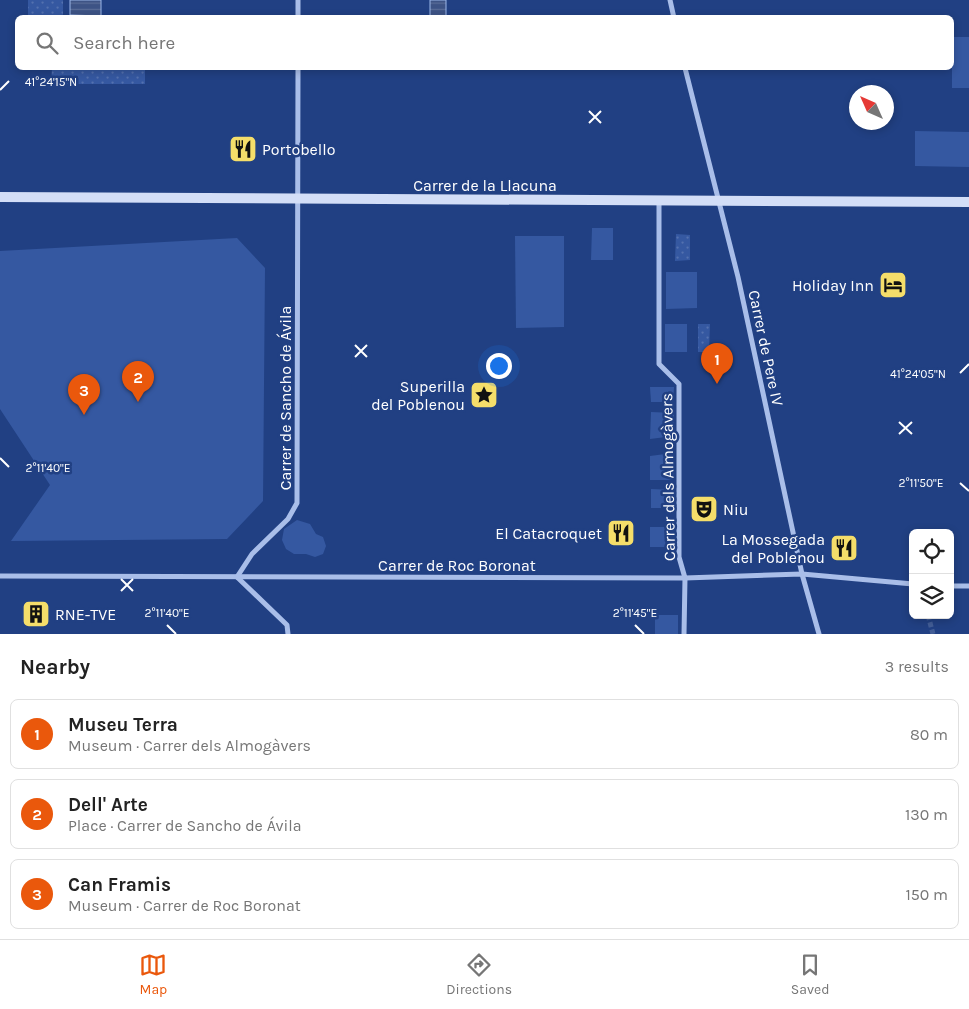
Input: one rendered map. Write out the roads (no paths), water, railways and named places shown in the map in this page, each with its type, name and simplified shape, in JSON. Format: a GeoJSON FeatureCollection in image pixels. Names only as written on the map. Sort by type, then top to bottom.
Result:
{"type":"FeatureCollection","features":[{"type":"Feature","properties":{"kind":"street"},"geometry":{"type":"LineString","coordinates":[[298,0],[298,15]]}},
{"type":"Feature","properties":{"kind":"street"},"geometry":{"type":"LineString","coordinates":[[670,0],[673,15]]}},
{"type":"Feature","properties":{"kind":"street","name":"Carrer de Sancho de Ávila"},"geometry":{"type":"LineString","coordinates":[[237,577],[252,554],[288,519],[297,503],[298,70]]}},
{"type":"Feature","properties":{"kind":"street","name":"Carrer de Pere IV"},"geometry":{"type":"LineString","coordinates":[[686,70],[738,277],[802,574],[819,634]]}},
{"type":"Feature","properties":{"kind":"street","name":"Carrer de la Llacuna"},"geometry":{"type":"LineString","coordinates":[[0,197],[659,202],[969,202]]}},
{"type":"Feature","properties":{"kind":"street","name":"Carrer dels Almogàvers"},"geometry":{"type":"LineString","coordinates":[[659,202],[659,364],[679,384],[679,556],[685,578],[684,634]]}},
{"type":"Feature","properties":{"kind":"street","name":"Carrer de Roc Boronat"},"geometry":{"type":"LineString","coordinates":[[0,576],[685,578],[802,574],[909,584]]}},
{"type":"Feature","properties":{"kind":"street"},"geometry":{"type":"LineString","coordinates":[[237,577],[287,625],[288,634]]}},
{"type":"Feature","properties":{"kind":"street"},"geometry":{"type":"LineString","coordinates":[[954,586],[969,586]]}},
{"type":"Feature","properties":{"kind":"tunnel"},"geometry":{"type":"LineString","coordinates":[[929,619],[933,634]]}},
{"type":"Feature","properties":{"kind":"place","name":"Portobello"},"geometry":{"type":"Point","coordinates":[243,149]}},
{"type":"Feature","properties":{"kind":"place","name":"Holiday Inn"},"geometry":{"type":"Point","coordinates":[893,285]}},
{"type":"Feature","properties":{"kind":"place","name":"Museu Terra"},"geometry":{"type":"Point","coordinates":[717,384]}},
{"type":"Feature","properties":{"kind":"place","name":"Superilla del Poblenou"},"geometry":{"type":"Point","coordinates":[484,395]}},
{"type":"Feature","properties":{"kind":"place","name":"Dell' Arte"},"geometry":{"type":"Point","coordinates":[138,402]}},
{"type":"Feature","properties":{"kind":"place","name":"Can Framis"},"geometry":{"type":"Point","coordinates":[84,415]}},
{"type":"Feature","properties":{"kind":"place","name":"Niu"},"geometry":{"type":"Point","coordinates":[704,509]}},
{"type":"Feature","properties":{"kind":"place","name":"El Catacroquet"},"geometry":{"type":"Point","coordinates":[621,533]}},
{"type":"Feature","properties":{"kind":"place","name":"La Mossegada del Poblenou"},"geometry":{"type":"Point","coordinates":[844,548]}},
{"type":"Feature","properties":{"kind":"place","name":"RNE-TVE"},"geometry":{"type":"Point","coordinates":[36,614]}}]}
